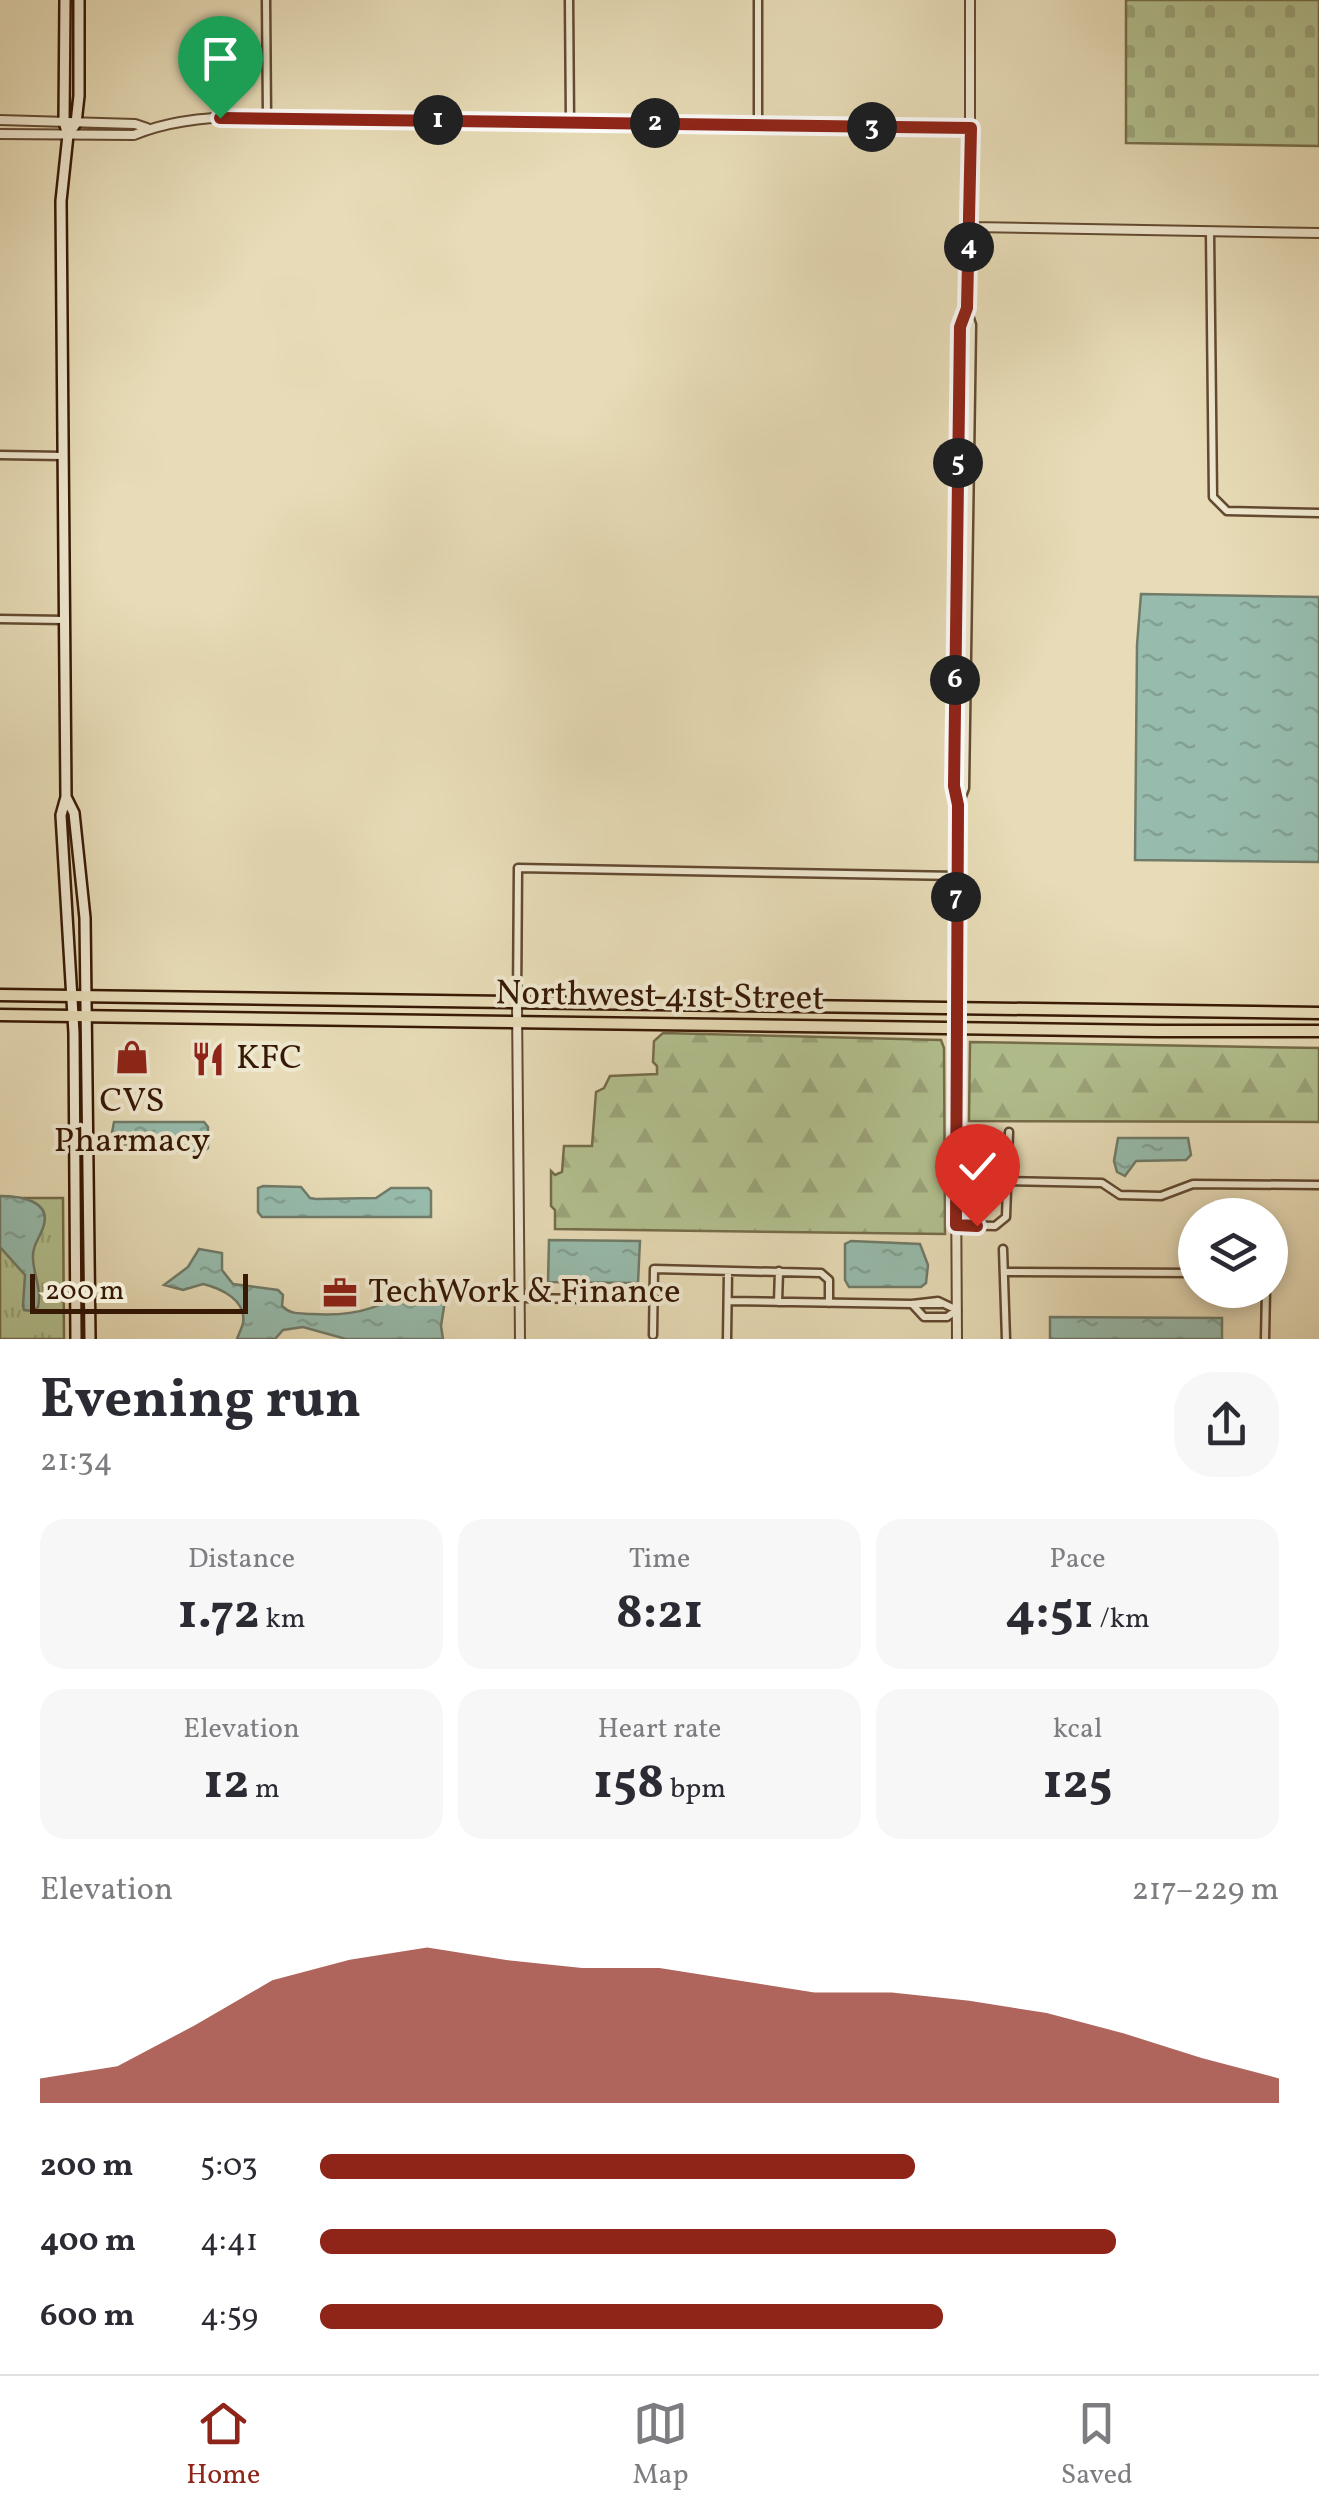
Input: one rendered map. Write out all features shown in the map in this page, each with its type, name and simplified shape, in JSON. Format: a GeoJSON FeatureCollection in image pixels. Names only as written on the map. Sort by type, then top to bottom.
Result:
{"type":"FeatureCollection","features":[{"type":"Feature","properties":{"kind":"main road"},"geometry":{"type":"LineString","coordinates":[[65,0],[70,122]]}},
{"type":"Feature","properties":{"kind":"main road"},"geometry":{"type":"LineString","coordinates":[[76,1339],[73,1016],[61,816],[66,797],[61,201],[70,122],[80,81],[79,0]]}},
{"type":"Feature","properties":{"kind":"main road"},"geometry":{"type":"LineString","coordinates":[[66,797],[74,813],[82,875],[88,996],[90,1339]]}},
{"type":"Feature","properties":{"kind":"main road","name":"Northwest 41st Street"},"geometry":{"type":"LineString","coordinates":[[0,995],[1319,1013]]}},
{"type":"Feature","properties":{"kind":"main road","name":"Northwest 41st Street"},"geometry":{"type":"LineString","coordinates":[[0,1015],[1319,1030]]}},
{"type":"Feature","properties":{"kind":"main road"},"geometry":{"type":"LineString","coordinates":[[1242,1031],[1263,1015]]}},
{"type":"Feature","properties":{"kind":"street"},"geometry":{"type":"LineString","coordinates":[[266,0],[267,118]]}},
{"type":"Feature","properties":{"kind":"street"},"geometry":{"type":"LineString","coordinates":[[570,0],[570,122]]}},
{"type":"Feature","properties":{"kind":"street"},"geometry":{"type":"LineString","coordinates":[[758,0],[758,125]]}},
{"type":"Feature","properties":{"kind":"street"},"geometry":{"type":"LineString","coordinates":[[959,1337],[955,1011],[958,805],[965,788],[972,325],[967,308],[970,0]]}},
{"type":"Feature","properties":{"kind":"street"},"geometry":{"type":"LineString","coordinates":[[0,134],[134,135],[147,128],[199,119],[267,118],[971,128]]}},
{"type":"Feature","properties":{"kind":"street"},"geometry":{"type":"LineString","coordinates":[[0,120],[135,124],[147,128]]}},
{"type":"Feature","properties":{"kind":"street"},"geometry":{"type":"LineString","coordinates":[[970,228],[1319,233]]}},
{"type":"Feature","properties":{"kind":"street"},"geometry":{"type":"LineString","coordinates":[[1210,232],[1212,490],[1220,508],[1230,512],[1319,513]]}},
{"type":"Feature","properties":{"kind":"street"},"geometry":{"type":"LineString","coordinates":[[0,455],[63,456]]}},
{"type":"Feature","properties":{"kind":"street"},"geometry":{"type":"LineString","coordinates":[[0,619],[64,620]]}},
{"type":"Feature","properties":{"kind":"street"},"geometry":{"type":"LineString","coordinates":[[520,1339],[518,868],[957,876]]}},
{"type":"Feature","properties":{"kind":"street"},"geometry":{"type":"LineString","coordinates":[[956,1225],[1001,1224],[1008,1214],[1009,1132]]}},
{"type":"Feature","properties":{"kind":"street"},"geometry":{"type":"LineString","coordinates":[[1009,1181],[1102,1183],[1120,1195],[1161,1196],[1193,1184],[1319,1186]]}},
{"type":"Feature","properties":{"kind":"street"},"geometry":{"type":"LineString","coordinates":[[1003,1249],[1006,1339]]}},
{"type":"Feature","properties":{"kind":"street"},"geometry":{"type":"LineString","coordinates":[[653,1335],[654,1270],[821,1272],[830,1283],[829,1302]]}},
{"type":"Feature","properties":{"kind":"street"},"geometry":{"type":"LineString","coordinates":[[727,1339],[728,1271]]}},
{"type":"Feature","properties":{"kind":"street"},"geometry":{"type":"LineString","coordinates":[[778,1302],[779,1272]]}},
{"type":"Feature","properties":{"kind":"street"},"geometry":{"type":"LineString","coordinates":[[1005,1272],[1178,1273]]}},
{"type":"Feature","properties":{"kind":"street"},"geometry":{"type":"LineString","coordinates":[[520,1298],[654,1300]]}},
{"type":"Feature","properties":{"kind":"street"},"geometry":{"type":"LineString","coordinates":[[728,1301],[941,1304],[957,1310]]}},
{"type":"Feature","properties":{"kind":"street"},"geometry":{"type":"LineString","coordinates":[[915,1304],[918,1315],[930,1317],[947,1317],[957,1310]]}},
{"type":"Feature","properties":{"kind":"street"},"geometry":{"type":"LineString","coordinates":[[915,1304],[941,1304]]}},
{"type":"Feature","properties":{"kind":"street"},"geometry":{"type":"LineString","coordinates":[[930,1306],[930,1317]]}},
{"type":"Feature","properties":{"kind":"street"},"geometry":{"type":"LineString","coordinates":[[1265,1339],[1266,1308]]}},
{"type":"Feature","properties":{"kind":"green space"},"geometry":{"type":"Polygon","coordinates":[[[1126,0],[1319,0],[1319,146],[1126,143],[1126,0]]]}},
{"type":"Feature","properties":{"kind":"green space"},"geometry":{"type":"Polygon","coordinates":[[[663,1033],[941,1040],[945,1234],[555,1229],[551,1171],[555,1175],[562,1172],[564,1146],[592,1146],[596,1092],[604,1088],[610,1076],[657,1074],[654,1041],[663,1033]]]}},
{"type":"Feature","properties":{"kind":"green space"},"geometry":{"type":"Polygon","coordinates":[[[970,1042],[1319,1048],[1319,1122],[969,1121],[970,1042]]]}},
{"type":"Feature","properties":{"kind":"green space"},"geometry":{"type":"Polygon","coordinates":[[[0,1198],[63,1198],[64,1339],[0,1339],[0,1198]]]}},
{"type":"Feature","properties":{"kind":"water"},"geometry":{"type":"Polygon","coordinates":[[[1141,594],[1319,597],[1319,862],[1135,860],[1141,594]]]}},
{"type":"Feature","properties":{"kind":"water"},"geometry":{"type":"Polygon","coordinates":[[[114,1122],[204,1122],[208,1127],[208,1148],[202,1152],[160,1151],[155,1145],[110,1144],[114,1122]]]}},
{"type":"Feature","properties":{"kind":"water"},"geometry":{"type":"Polygon","coordinates":[[[1118,1138],[1188,1138],[1191,1155],[1186,1160],[1136,1161],[1125,1176],[1117,1172],[1114,1161],[1118,1138]]]}},
{"type":"Feature","properties":{"kind":"water"},"geometry":{"type":"Polygon","coordinates":[[[301,1187],[316,1199],[376,1198],[391,1188],[428,1188],[431,1217],[262,1217],[258,1212],[258,1188],[301,1187]]]}},
{"type":"Feature","properties":{"kind":"water"},"geometry":{"type":"Polygon","coordinates":[[[0,1196],[25,1199],[43,1211],[43,1228],[33,1254],[39,1294],[38,1307],[33,1311],[24,1310],[23,1306],[25,1275],[0,1247],[0,1196]]]}},
{"type":"Feature","properties":{"kind":"water"},"geometry":{"type":"Polygon","coordinates":[[[549,1240],[640,1241],[638,1283],[548,1282],[549,1240]]]}},
{"type":"Feature","properties":{"kind":"water"},"geometry":{"type":"Polygon","coordinates":[[[845,1244],[920,1244],[928,1265],[926,1283],[921,1287],[849,1287],[845,1280],[845,1244]]]}},
{"type":"Feature","properties":{"kind":"water"},"geometry":{"type":"Polygon","coordinates":[[[199,1249],[222,1253],[222,1270],[233,1284],[278,1290],[283,1295],[282,1306],[296,1313],[358,1312],[396,1297],[422,1279],[428,1280],[445,1300],[443,1339],[346,1339],[303,1327],[283,1330],[275,1339],[237,1339],[243,1315],[231,1296],[203,1284],[183,1290],[164,1285],[188,1267],[199,1249]]]}},
{"type":"Feature","properties":{"kind":"water"},"geometry":{"type":"Polygon","coordinates":[[[1050,1317],[1222,1318],[1222,1339],[1050,1339],[1050,1317]]]}},
{"type":"Feature","properties":{"kind":"place","name":"CVS Pharmacy"},"geometry":{"type":"Point","coordinates":[132,1057]}},
{"type":"Feature","properties":{"kind":"place","name":"KFC"},"geometry":{"type":"Point","coordinates":[208,1059]}},
{"type":"Feature","properties":{"kind":"place","name":"TechWork & Finance"},"geometry":{"type":"Point","coordinates":[340,1293]}},
{"type":"Feature","properties":{"kind":"route"},"geometry":{"type":"LineString","coordinates":[[220,118],[971,128],[967,308],[960,327],[954,786],[958,805],[955,1107],[956,1225],[977,1226]]}}]}
